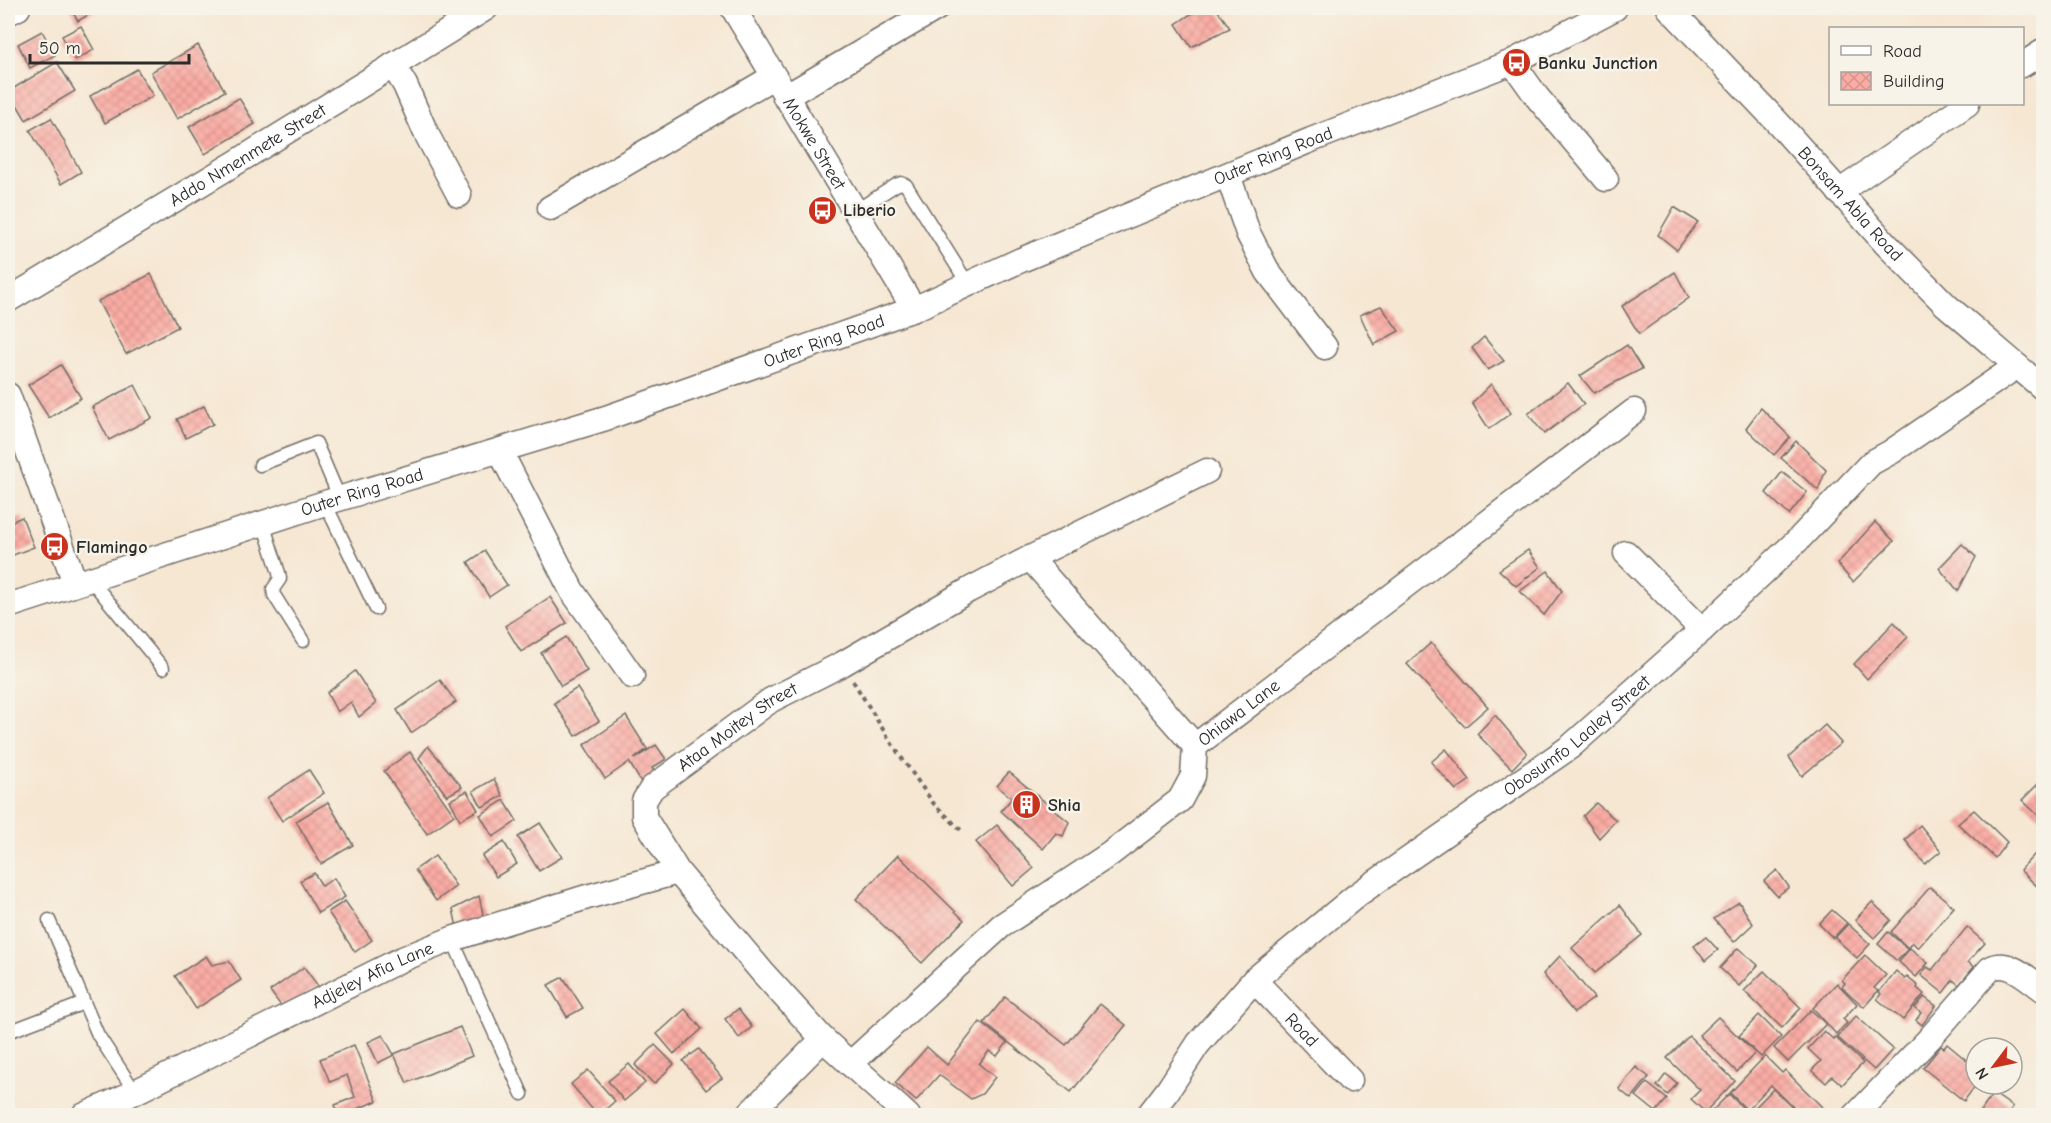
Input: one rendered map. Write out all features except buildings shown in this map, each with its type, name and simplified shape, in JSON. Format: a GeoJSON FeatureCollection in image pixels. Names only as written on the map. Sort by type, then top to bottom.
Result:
{"type":"FeatureCollection","features":[{"type":"Feature","properties":{"kind":"street"},"geometry":{"type":"LineString","coordinates":[[8,13],[18,8]]}},
{"type":"Feature","properties":{"kind":"street","name":"Addo Nmenmete Street"},"geometry":{"type":"LineString","coordinates":[[8,300],[486,8]]}},
{"type":"Feature","properties":{"kind":"street","name":"Mokwe Street"},"geometry":{"type":"LineString","coordinates":[[733,8],[914,309]]}},
{"type":"Feature","properties":{"kind":"street"},"geometry":{"type":"LineString","coordinates":[[549,208],[779,87],[937,8]]}},
{"type":"Feature","properties":{"kind":"street","name":"Outer Ring Road"},"geometry":{"type":"LineString","coordinates":[[8,606],[332,501],[606,418],[914,309],[968,284],[1311,140],[1512,62],[1615,8]]}},
{"type":"Feature","properties":{"kind":"street","name":"Bonsam Abla Road"},"geometry":{"type":"LineString","coordinates":[[1669,8],[1885,243],[1946,305],[2043,389]]}},
{"type":"Feature","properties":{"kind":"street"},"geometry":{"type":"LineString","coordinates":[[2024,64],[2043,51]]}},
{"type":"Feature","properties":{"kind":"street"},"geometry":{"type":"LineString","coordinates":[[1512,62],[1537,97],[1606,179]]}},
{"type":"Feature","properties":{"kind":"street"},"geometry":{"type":"LineString","coordinates":[[393,65],[459,195]]}},
{"type":"Feature","properties":{"kind":"street"},"geometry":{"type":"LineString","coordinates":[[1839,192],[1966,105]]}},
{"type":"Feature","properties":{"kind":"street"},"geometry":{"type":"LineString","coordinates":[[1228,175],[1248,233],[1268,272],[1325,347]]}},
{"type":"Feature","properties":{"kind":"street","name":"Obosumfo Laaley Street"},"geometry":{"type":"LineString","coordinates":[[1148,1116],[1198,1044],[1254,980],[1357,895],[1570,747],[1702,630],[1798,540],[1871,463],[1891,452],[2017,366]]}},
{"type":"Feature","properties":{"kind":"street"},"geometry":{"type":"LineString","coordinates":[[8,395],[83,581]]}},
{"type":"Feature","properties":{"kind":"street","name":"Ohiawa Lane"},"geometry":{"type":"LineString","coordinates":[[850,1064],[1001,926],[1110,854],[1180,800],[1193,776],[1195,746],[1634,411]]}},
{"type":"Feature","properties":{"kind":"street"},"geometry":{"type":"LineString","coordinates":[[500,451],[572,591],[632,676]]}},
{"type":"Feature","properties":{"kind":"street","name":"Ataa Moitey Street"},"geometry":{"type":"LineString","coordinates":[[908,1116],[823,1040],[678,872],[644,817],[644,801],[652,788],[771,700],[842,664],[969,590],[1207,471]]}},
{"type":"Feature","properties":{"kind":"street"},"geometry":{"type":"LineString","coordinates":[[1626,553],[1702,630]]}},
{"type":"Feature","properties":{"kind":"street"},"geometry":{"type":"LineString","coordinates":[[1030,558],[1195,746]]}},
{"type":"Feature","properties":{"kind":"street","name":"Adjeley Afia Lane"},"geometry":{"type":"LineString","coordinates":[[83,1116],[366,977],[452,939],[586,897],[678,872]]}},
{"type":"Feature","properties":{"kind":"street"},"geometry":{"type":"LineString","coordinates":[[1855,1116],[1929,1039],[1989,969],[1996,965],[2006,965],[2043,990]]}},
{"type":"Feature","properties":{"kind":"street","name":"Road"},"geometry":{"type":"LineString","coordinates":[[1254,980],[1350,1080]]}},
{"type":"Feature","properties":{"kind":"street"},"geometry":{"type":"LineString","coordinates":[[747,1116],[823,1040]]}},
{"type":"Feature","properties":{"kind":"lane"},"geometry":{"type":"LineString","coordinates":[[855,211],[896,185],[901,183],[906,185],[968,284]]}},
{"type":"Feature","properties":{"kind":"lane"},"geometry":{"type":"LineString","coordinates":[[260,465],[316,443],[332,501],[376,609]]}},
{"type":"Feature","properties":{"kind":"lane"},"geometry":{"type":"LineString","coordinates":[[263,523],[280,579],[273,589],[274,595],[303,641]]}},
{"type":"Feature","properties":{"kind":"lane"},"geometry":{"type":"LineString","coordinates":[[83,581],[163,668]]}},
{"type":"Feature","properties":{"kind":"lane"},"geometry":{"type":"LineString","coordinates":[[49,920],[98,1035],[135,1092]]}},
{"type":"Feature","properties":{"kind":"lane"},"geometry":{"type":"LineString","coordinates":[[452,939],[522,1094]]}},
{"type":"Feature","properties":{"kind":"lane"},"geometry":{"type":"LineString","coordinates":[[8,1032],[84,1003]]}},
{"type":"Feature","properties":{"kind":"path"},"geometry":{"type":"LineString","coordinates":[[842,664],[892,744],[934,804],[963,832]]}},
{"type":"Feature","properties":{"kind":"place","name":"Banku Junction"},"geometry":{"type":"Point","coordinates":[1517,63]}},
{"type":"Feature","properties":{"kind":"place","name":"Liberio"},"geometry":{"type":"Point","coordinates":[822,210]}},
{"type":"Feature","properties":{"kind":"place","name":"Flamingo"},"geometry":{"type":"Point","coordinates":[55,547]}},
{"type":"Feature","properties":{"kind":"place","name":"Shia"},"geometry":{"type":"Point","coordinates":[1027,805]}}]}
